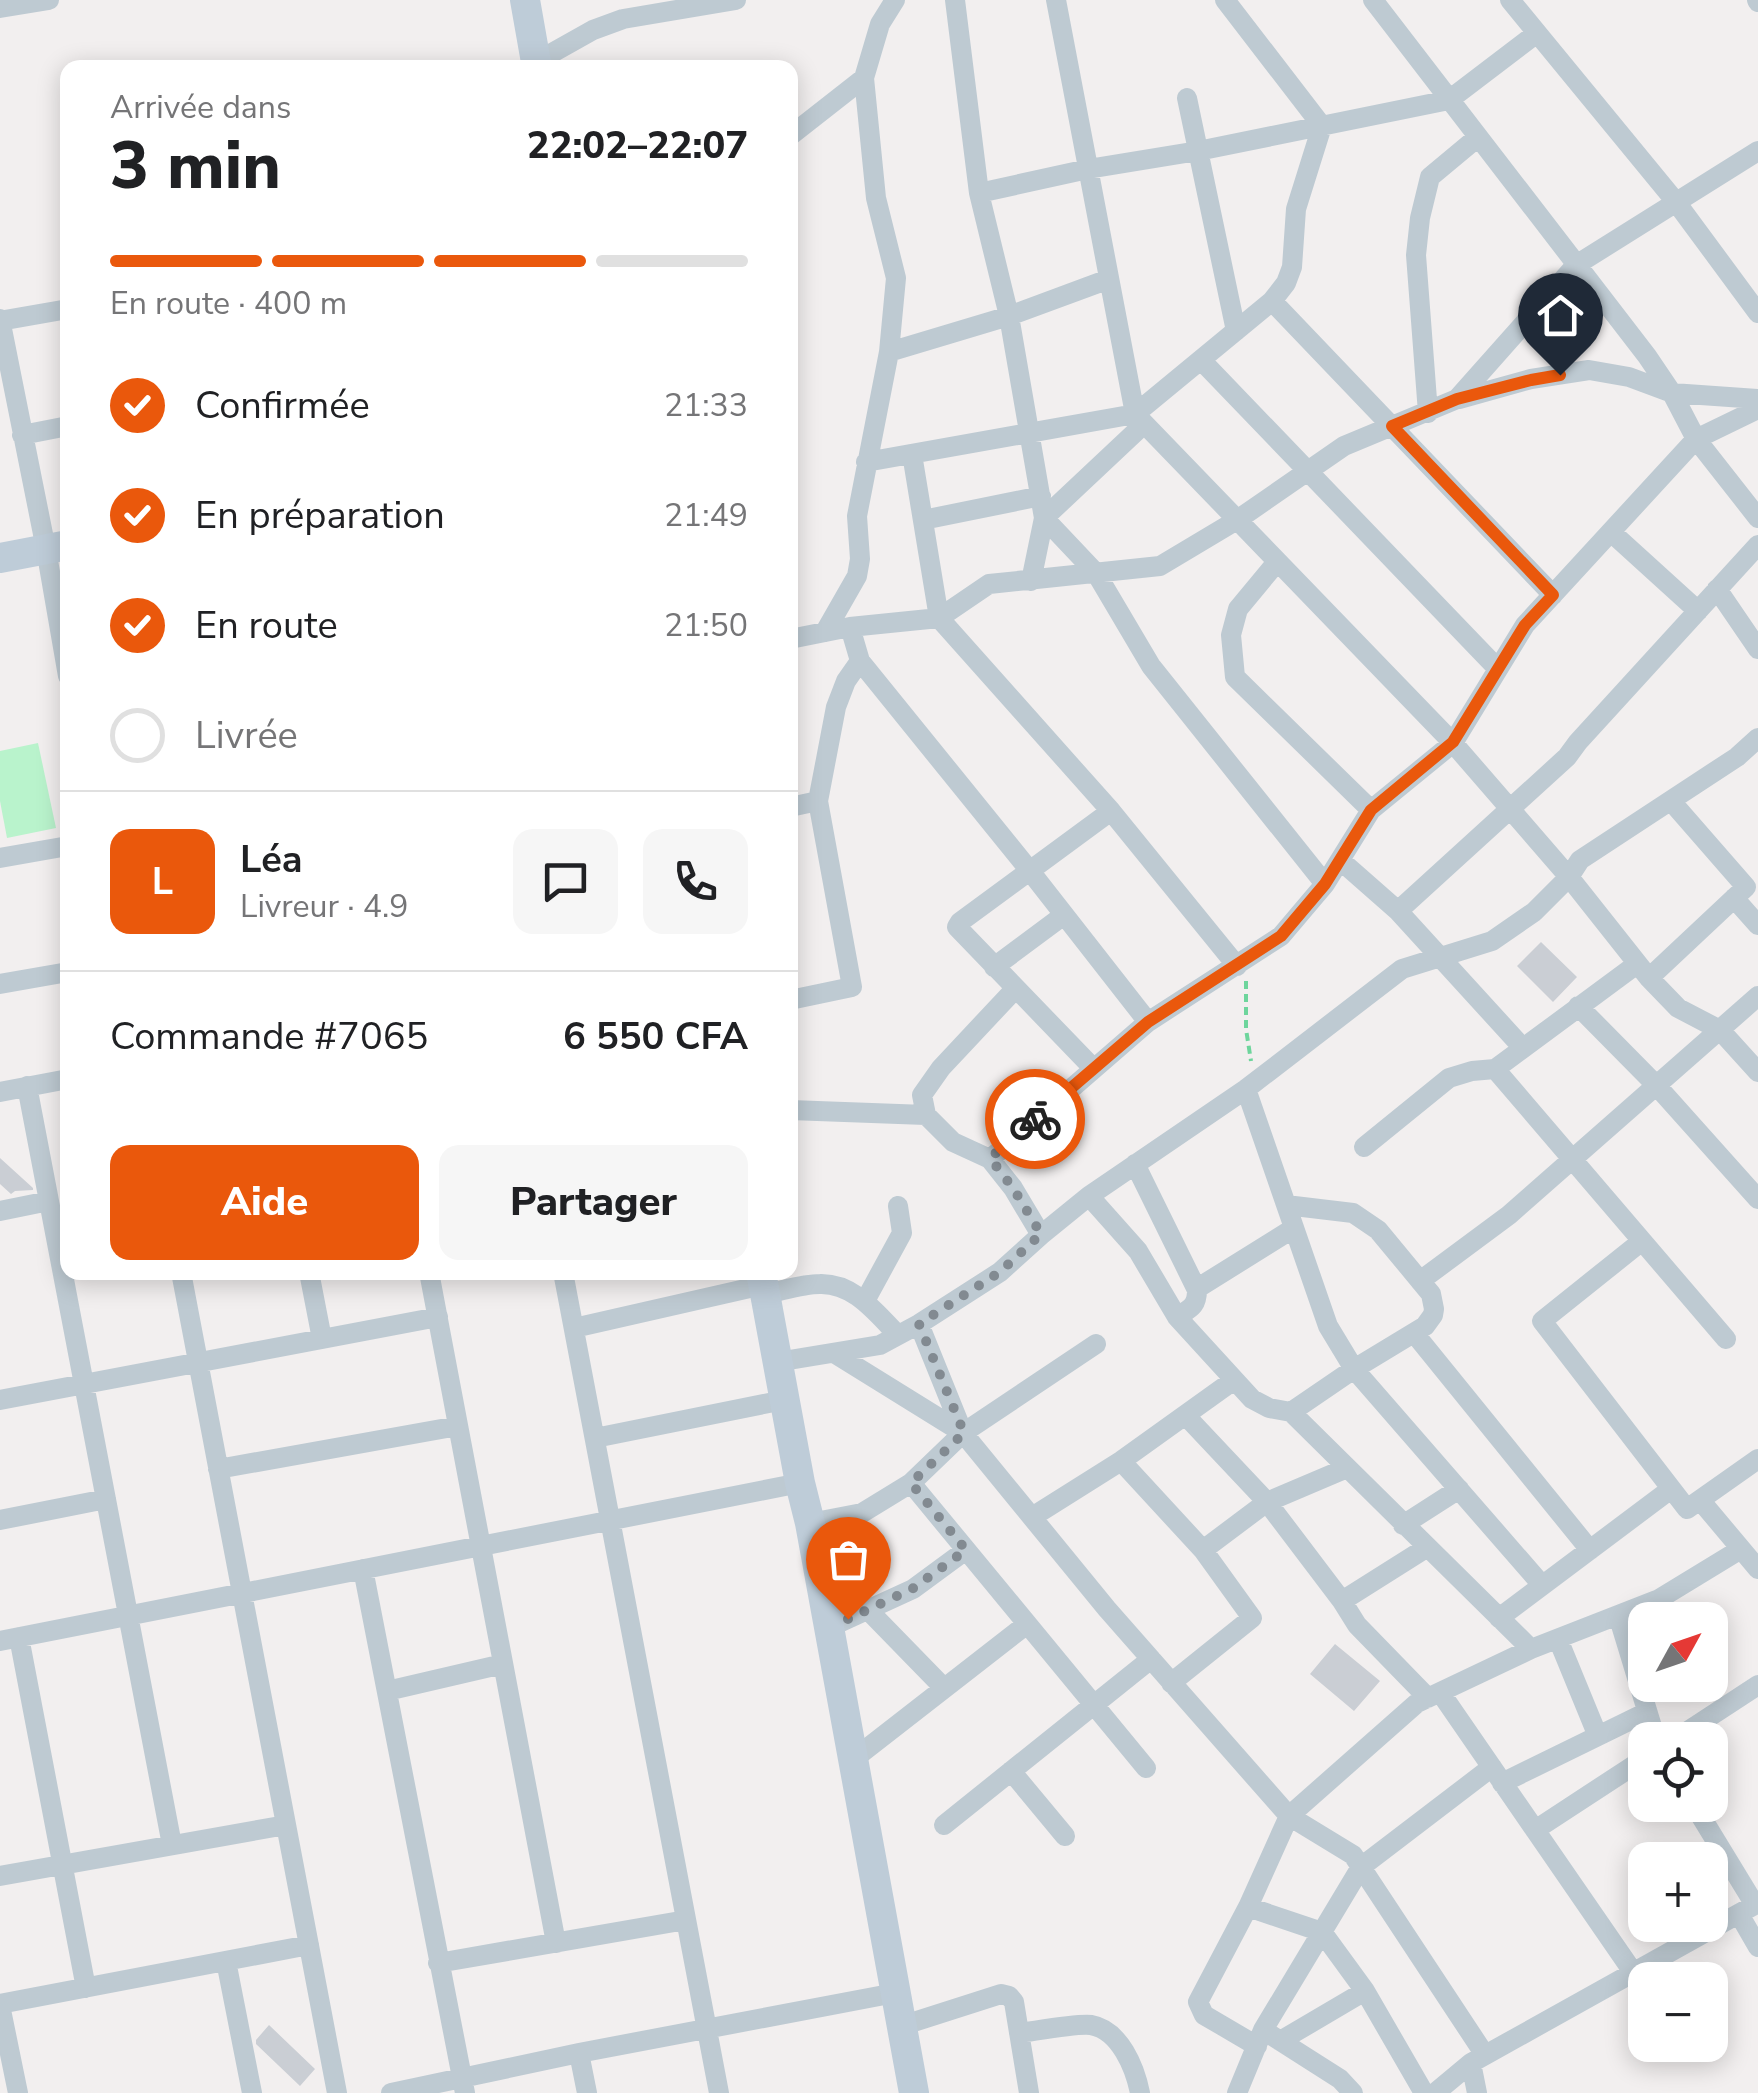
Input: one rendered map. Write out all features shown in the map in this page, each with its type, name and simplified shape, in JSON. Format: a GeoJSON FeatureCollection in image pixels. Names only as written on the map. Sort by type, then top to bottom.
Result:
{"type":"FeatureCollection","features":[{"type":"Feature","properties":{"kind":"street"},"geometry":{"type":"LineString","coordinates":[[0,8],[49,0]]}},
{"type":"Feature","properties":{"kind":"street"},"geometry":{"type":"LineString","coordinates":[[524,0],[536,60]]}},
{"type":"Feature","properties":{"kind":"street"},"geometry":{"type":"LineString","coordinates":[[545,60],[594,30],[623,19],[736,0]]}},
{"type":"Feature","properties":{"kind":"street"},"geometry":{"type":"LineString","coordinates":[[825,632],[857,576],[857,516],[889,352],[896,278],[876,198],[864,78],[880,24],[895,0]]}},
{"type":"Feature","properties":{"kind":"street"},"geometry":{"type":"LineString","coordinates":[[955,0],[979,194],[1008,316],[1044,518],[1032,580]]}},
{"type":"Feature","properties":{"kind":"street"},"geometry":{"type":"LineString","coordinates":[[1056,0],[1139,419],[1453,742],[1678,1008],[1720,1030],[1758,1072]]}},
{"type":"Feature","properties":{"kind":"street"},"geometry":{"type":"LineString","coordinates":[[1225,0],[1322,126]]}},
{"type":"Feature","properties":{"kind":"street"},"geometry":{"type":"LineString","coordinates":[[1373,0],[1647,356],[1696,439],[1758,518]]}},
{"type":"Feature","properties":{"kind":"street"},"geometry":{"type":"LineString","coordinates":[[1510,0],[1676,202],[1758,312]]}},
{"type":"Feature","properties":{"kind":"street"},"geometry":{"type":"LineString","coordinates":[[979,194],[1088,169],[1450,100],[1537,33]]}},
{"type":"Feature","properties":{"kind":"street"},"geometry":{"type":"LineString","coordinates":[[798,130],[864,78]]}},
{"type":"Feature","properties":{"kind":"street"},"geometry":{"type":"LineString","coordinates":[[1187,98],[1236,331]]}},
{"type":"Feature","properties":{"kind":"street"},"geometry":{"type":"LineString","coordinates":[[1044,518],[1139,419],[1272,301],[1286,283],[1292,267],[1296,210],[1322,126]]}},
{"type":"Feature","properties":{"kind":"street"},"geometry":{"type":"LineString","coordinates":[[1428,413],[1416,255],[1420,218],[1430,177],[1478,137]]}},
{"type":"Feature","properties":{"kind":"street"},"geometry":{"type":"LineString","coordinates":[[1457,399],[1576,265],[1758,151]]}},
{"type":"Feature","properties":{"kind":"street"},"geometry":{"type":"LineString","coordinates":[[889,352],[1109,280]]}},
{"type":"Feature","properties":{"kind":"street"},"geometry":{"type":"LineString","coordinates":[[1272,301],[1553,595]]}},
{"type":"Feature","properties":{"kind":"street"},"geometry":{"type":"LineString","coordinates":[[60,310],[0,320],[22,435],[57,547],[60,582]]}},
{"type":"Feature","properties":{"kind":"street"},"geometry":{"type":"LineString","coordinates":[[1201,360],[1498,669]]}},
{"type":"Feature","properties":{"kind":"street"},"geometry":{"type":"LineString","coordinates":[[798,637],[850,627],[939,618],[990,584],[1160,566],[1237,520],[1344,446],[1457,399],[1531,380],[1589,370],[1629,376],[1672,393],[1758,400]]}},
{"type":"Feature","properties":{"kind":"street"},"geometry":{"type":"LineString","coordinates":[[990,1158],[1148,1022],[1281,936],[1325,884],[1371,810],[1453,742],[1525,625],[1696,439],[1758,410]]}},
{"type":"Feature","properties":{"kind":"street"},"geometry":{"type":"LineString","coordinates":[[866,462],[1030,433],[1139,419]]}},
{"type":"Feature","properties":{"kind":"street"},"geometry":{"type":"LineString","coordinates":[[22,435],[60,428]]}},
{"type":"Feature","properties":{"kind":"street"},"geometry":{"type":"LineString","coordinates":[[912,454],[939,618],[1241,963]]}},
{"type":"Feature","properties":{"kind":"street"},"geometry":{"type":"LineString","coordinates":[[923,520],[1041,496]]}},
{"type":"Feature","properties":{"kind":"street"},"geometry":{"type":"LineString","coordinates":[[1044,518],[1096,573],[1151,666],[1325,884]]}},
{"type":"Feature","properties":{"kind":"street"},"geometry":{"type":"LineString","coordinates":[[1611,532],[1698,611]]}},
{"type":"Feature","properties":{"kind":"street"},"geometry":{"type":"LineString","coordinates":[[1398,911],[1566,757],[1758,545]]}},
{"type":"Feature","properties":{"kind":"street"},"geometry":{"type":"LineString","coordinates":[[0,558],[57,547]]}},
{"type":"Feature","properties":{"kind":"street"},"geometry":{"type":"LineString","coordinates":[[1277,562],[1238,609],[1231,635],[1234,677],[1371,810]]}},
{"type":"Feature","properties":{"kind":"street"},"geometry":{"type":"LineString","coordinates":[[1717,589],[1758,649]]}},
{"type":"Feature","properties":{"kind":"street"},"geometry":{"type":"LineString","coordinates":[[850,627],[860,661],[1148,1022]]}},
{"type":"Feature","properties":{"kind":"street"},"geometry":{"type":"LineString","coordinates":[[798,998],[852,987],[818,801],[836,707],[860,661]]}},
{"type":"Feature","properties":{"kind":"street"},"geometry":{"type":"LineString","coordinates":[[777,1362],[880,1345],[919,1324],[1000,1272],[1089,1196],[1252,1084],[1402,969],[1492,941],[1534,912],[1569,877],[1580,860],[1737,757],[1758,738]]}},
{"type":"Feature","properties":{"kind":"street"},"geometry":{"type":"LineString","coordinates":[[798,805],[818,801]]}},
{"type":"Feature","properties":{"kind":"street"},"geometry":{"type":"LineString","coordinates":[[1364,1147],[1450,1078],[1495,1069],[1578,1006],[1643,971],[1746,887],[1671,801]]}},
{"type":"Feature","properties":{"kind":"street"},"geometry":{"type":"LineString","coordinates":[[1093,1068],[957,927],[1111,812]]}},
{"type":"Feature","properties":{"kind":"street"},"geometry":{"type":"LineString","coordinates":[[0,858],[60,847]]}},
{"type":"Feature","properties":{"kind":"street"},"geometry":{"type":"LineString","coordinates":[[1340,860],[1398,911],[1523,1048]]}},
{"type":"Feature","properties":{"kind":"street"},"geometry":{"type":"LineString","coordinates":[[1734,898],[1758,926]]}},
{"type":"Feature","properties":{"kind":"street"},"geometry":{"type":"LineString","coordinates":[[994,967],[1064,915]]}},
{"type":"Feature","properties":{"kind":"street"},"geometry":{"type":"LineString","coordinates":[[0,984],[60,973]]}},
{"type":"Feature","properties":{"kind":"street"},"geometry":{"type":"LineString","coordinates":[[1016,989],[941,1068],[922,1095],[926,1115],[953,1142],[990,1158],[1041,1234]]}},
{"type":"Feature","properties":{"kind":"street"},"geometry":{"type":"LineString","coordinates":[[1420,1281],[1509,1215],[1758,996]]}},
{"type":"Feature","properties":{"kind":"street"},"geometry":{"type":"LineString","coordinates":[[1578,1006],[1656,1085],[1758,1199]]}},
{"type":"Feature","properties":{"kind":"street"},"geometry":{"type":"LineString","coordinates":[[1495,1069],[1726,1339]]}},
{"type":"Feature","properties":{"kind":"street"},"geometry":{"type":"LineString","coordinates":[[0,1092],[60,1080]]}},
{"type":"Feature","properties":{"kind":"street"},"geometry":{"type":"LineString","coordinates":[[1252,1084],[1286,1205],[1328,1326],[1354,1368],[1542,1586]]}},
{"type":"Feature","properties":{"kind":"street"},"geometry":{"type":"LineString","coordinates":[[27,1086],[60,1259]]}},
{"type":"Feature","properties":{"kind":"street"},"geometry":{"type":"LineString","coordinates":[[798,1110],[926,1115]]}},
{"type":"Feature","properties":{"kind":"street"},"geometry":{"type":"LineString","coordinates":[[1136,1164],[1197,1290],[1195,1306],[1178,1316]]}},
{"type":"Feature","properties":{"kind":"street"},"geometry":{"type":"LineString","coordinates":[[1089,1196],[1138,1251],[1178,1316],[1252,1399],[1269,1408],[1291,1412],[1530,1649]]}},
{"type":"Feature","properties":{"kind":"street"},"geometry":{"type":"LineString","coordinates":[[0,1211],[49,1201]]}},
{"type":"Feature","properties":{"kind":"street"},"geometry":{"type":"LineString","coordinates":[[1286,1205],[1353,1214],[1378,1230],[1431,1294],[1434,1308],[1425,1326],[1354,1368],[1291,1412]]}},
{"type":"Feature","properties":{"kind":"street"},"geometry":{"type":"LineString","coordinates":[[865,1301],[902,1233],[898,1206]]}},
{"type":"Feature","properties":{"kind":"street"},"geometry":{"type":"LineString","coordinates":[[1197,1290],[1294,1228]]}},
{"type":"Feature","properties":{"kind":"street"},"geometry":{"type":"LineString","coordinates":[[1642,1240],[1542,1321],[1687,1509],[1758,1459]]}},
{"type":"Feature","properties":{"kind":"street"},"geometry":{"type":"LineString","coordinates":[[64,1280],[172,1845]]}},
{"type":"Feature","properties":{"kind":"street"},"geometry":{"type":"LineString","coordinates":[[183,1280],[337,2093]]}},
{"type":"Feature","properties":{"kind":"street"},"geometry":{"type":"LineString","coordinates":[[311,1280],[322,1339]]}},
{"type":"Feature","properties":{"kind":"street"},"geometry":{"type":"LineString","coordinates":[[431,1280],[556,1942]]}},
{"type":"Feature","properties":{"kind":"street"},"geometry":{"type":"LineString","coordinates":[[565,1280],[719,2093]]}},
{"type":"Feature","properties":{"kind":"street"},"geometry":{"type":"LineString","coordinates":[[763,1284],[914,2093]]}},
{"type":"Feature","properties":{"kind":"street"},"geometry":{"type":"LineString","coordinates":[[574,1328],[763,1284],[820,1284],[844,1288],[865,1301],[898,1335]]}},
{"type":"Feature","properties":{"kind":"street"},"geometry":{"type":"LineString","coordinates":[[0,1400],[438,1317]]}},
{"type":"Feature","properties":{"kind":"street"},"geometry":{"type":"LineString","coordinates":[[919,1324],[964,1433],[1032,1517],[1150,1660],[1288,1816],[1353,1855],[1478,2059],[1477,2093]]}},
{"type":"Feature","properties":{"kind":"street"},"geometry":{"type":"LineString","coordinates":[[1414,1333],[1590,1550]]}},
{"type":"Feature","properties":{"kind":"street"},"geometry":{"type":"LineString","coordinates":[[810,1523],[862,1513],[911,1483],[964,1433],[1096,1344]]}},
{"type":"Feature","properties":{"kind":"street"},"geometry":{"type":"LineString","coordinates":[[834,1352],[964,1433]]}},
{"type":"Feature","properties":{"kind":"street"},"geometry":{"type":"LineString","coordinates":[[1032,1517],[1121,1461],[1234,1380]]}},
{"type":"Feature","properties":{"kind":"street"},"geometry":{"type":"LineString","coordinates":[[595,1438],[784,1400]]}},
{"type":"Feature","properties":{"kind":"street"},"geometry":{"type":"LineString","coordinates":[[1186,1416],[1267,1502],[1357,1625],[1434,1695],[1497,1775],[1628,1965]]}},
{"type":"Feature","properties":{"kind":"street"},"geometry":{"type":"LineString","coordinates":[[218,1469],[458,1426]]}},
{"type":"Feature","properties":{"kind":"street"},"geometry":{"type":"LineString","coordinates":[[1121,1461],[1203,1550],[1252,1618],[1171,1683]]}},
{"type":"Feature","properties":{"kind":"street"},"geometry":{"type":"LineString","coordinates":[[1203,1550],[1267,1502],[1347,1468]]}},
{"type":"Feature","properties":{"kind":"street"},"geometry":{"type":"LineString","coordinates":[[86,1988],[10,1639],[800,1483]]}},
{"type":"Feature","properties":{"kind":"street"},"geometry":{"type":"LineString","coordinates":[[911,1483],[1146,1768]]}},
{"type":"Feature","properties":{"kind":"street"},"geometry":{"type":"LineString","coordinates":[[1499,1618],[1671,1489]]}},
{"type":"Feature","properties":{"kind":"street"},"geometry":{"type":"LineString","coordinates":[[1403,1525],[1459,1490]]}},
{"type":"Feature","properties":{"kind":"street"},"geometry":{"type":"LineString","coordinates":[[0,1520],[106,1499]]}},
{"type":"Feature","properties":{"kind":"street"},"geometry":{"type":"LineString","coordinates":[[1700,1500],[1758,1569]]}},
{"type":"Feature","properties":{"kind":"street"},"geometry":{"type":"LineString","coordinates":[[1342,1601],[1426,1548]]}},
{"type":"Feature","properties":{"kind":"street"},"geometry":{"type":"LineString","coordinates":[[1353,2093],[1340,2078],[1267,2039],[1204,2015],[1198,2002],[1248,1906],[1288,1816],[1417,1703],[1530,1649],[1660,1599],[1741,1549]]}},
{"type":"Feature","properties":{"kind":"street"},"geometry":{"type":"LineString","coordinates":[[828,1628],[912,1589],[966,1550]]}},
{"type":"Feature","properties":{"kind":"street"},"geometry":{"type":"LineString","coordinates":[[364,1569],[464,2086]]}},
{"type":"Feature","properties":{"kind":"street"},"geometry":{"type":"LineString","coordinates":[[868,1610],[944,1688]]}},
{"type":"Feature","properties":{"kind":"street"},"geometry":{"type":"LineString","coordinates":[[1618,1616],[1651,1722]]}},
{"type":"Feature","properties":{"kind":"street"},"geometry":{"type":"LineString","coordinates":[[852,1761],[1027,1624]]}},
{"type":"Feature","properties":{"kind":"street"},"geometry":{"type":"LineString","coordinates":[[1558,1638],[1598,1734]]}},
{"type":"Feature","properties":{"kind":"street"},"geometry":{"type":"LineString","coordinates":[[944,1825],[1150,1660]]}},
{"type":"Feature","properties":{"kind":"street"},"geometry":{"type":"LineString","coordinates":[[386,1691],[503,1664]]}},
{"type":"Feature","properties":{"kind":"street"},"geometry":{"type":"LineString","coordinates":[[1701,1722],[1758,1685]]}},
{"type":"Feature","properties":{"kind":"street"},"geometry":{"type":"LineString","coordinates":[[1237,2093],[1361,1867],[1497,1775],[1648,1712]]}},
{"type":"Feature","properties":{"kind":"street"},"geometry":{"type":"LineString","coordinates":[[1535,1830],[1628,1769]]}},
{"type":"Feature","properties":{"kind":"street"},"geometry":{"type":"LineString","coordinates":[[1012,1771],[1065,1836]]}},
{"type":"Feature","properties":{"kind":"street"},"geometry":{"type":"LineString","coordinates":[[1704,1822],[1751,1907],[1758,1947]]}},
{"type":"Feature","properties":{"kind":"street"},"geometry":{"type":"LineString","coordinates":[[0,1876],[286,1825]]}},
{"type":"Feature","properties":{"kind":"street"},"geometry":{"type":"LineString","coordinates":[[1248,1906],[1322,1932],[1364,1991],[1424,2093]]}},
{"type":"Feature","properties":{"kind":"street"},"geometry":{"type":"LineString","coordinates":[[1651,1962],[1751,1907]]}},
{"type":"Feature","properties":{"kind":"street"},"geometry":{"type":"LineString","coordinates":[[438,1963],[686,1920]]}},
{"type":"Feature","properties":{"kind":"street"},"geometry":{"type":"LineString","coordinates":[[18,2093],[0,2004],[309,1946]]}},
{"type":"Feature","properties":{"kind":"street"},"geometry":{"type":"LineString","coordinates":[[226,1961],[252,2093]]}},
{"type":"Feature","properties":{"kind":"street"},"geometry":{"type":"LineString","coordinates":[[1435,2093],[1478,2059],[1628,1975]]}},
{"type":"Feature","properties":{"kind":"street"},"geometry":{"type":"LineString","coordinates":[[1267,2039],[1364,1991]]}},
{"type":"Feature","properties":{"kind":"street"},"geometry":{"type":"LineString","coordinates":[[390,2093],[464,2086],[579,2054],[895,1993]]}},
{"type":"Feature","properties":{"kind":"street"},"geometry":{"type":"LineString","coordinates":[[901,2026],[1000,1994],[1010,1996],[1029,2093]]}},
{"type":"Feature","properties":{"kind":"street"},"geometry":{"type":"LineString","coordinates":[[1019,2033],[1090,2024],[1108,2032],[1124,2050],[1140,2093]]}},
{"type":"Feature","properties":{"kind":"street"},"geometry":{"type":"LineString","coordinates":[[579,2054],[587,2093]]}},
{"type":"Feature","properties":{"kind":"path"},"geometry":{"type":"LineString","coordinates":[[1241,963],[1252,1084]]}},
{"type":"Feature","properties":{"kind":"green space"},"geometry":{"type":"Polygon","coordinates":[[[38,743],[56,828],[7,838],[0,801],[0,751],[38,743]]]}},
{"type":"Feature","properties":{"kind":"building"},"geometry":{"type":"Polygon","coordinates":[[[1541,942],[1577,977],[1553,1002],[1517,966],[1541,942]]]}},
{"type":"Feature","properties":{"kind":"building"},"geometry":{"type":"Polygon","coordinates":[[[0,1158],[33,1190],[11,1194],[0,1184],[0,1158]]]}},
{"type":"Feature","properties":{"kind":"building"},"geometry":{"type":"Polygon","coordinates":[[[1335,1644],[1380,1681],[1354,1711],[1310,1674],[1335,1644]]]}},
{"type":"Feature","properties":{"kind":"building"},"geometry":{"type":"Polygon","coordinates":[[[269,2025],[315,2069],[300,2086],[256,2044],[269,2025]]]}},
{"type":"Feature","properties":{"kind":"way so far"},"geometry":{"type":"LineString","coordinates":[[848,1619],[912,1589],[966,1550],[911,1483],[964,1433],[919,1324],[1000,1272],[1041,1234],[990,1158],[1035,1119]]}},
{"type":"Feature","properties":{"kind":"route"},"geometry":{"type":"LineString","coordinates":[[1035,1119],[1148,1022],[1281,936],[1325,884],[1371,810],[1453,742],[1525,625],[1553,595],[1392,426],[1457,399],[1560,375]]}}]}
